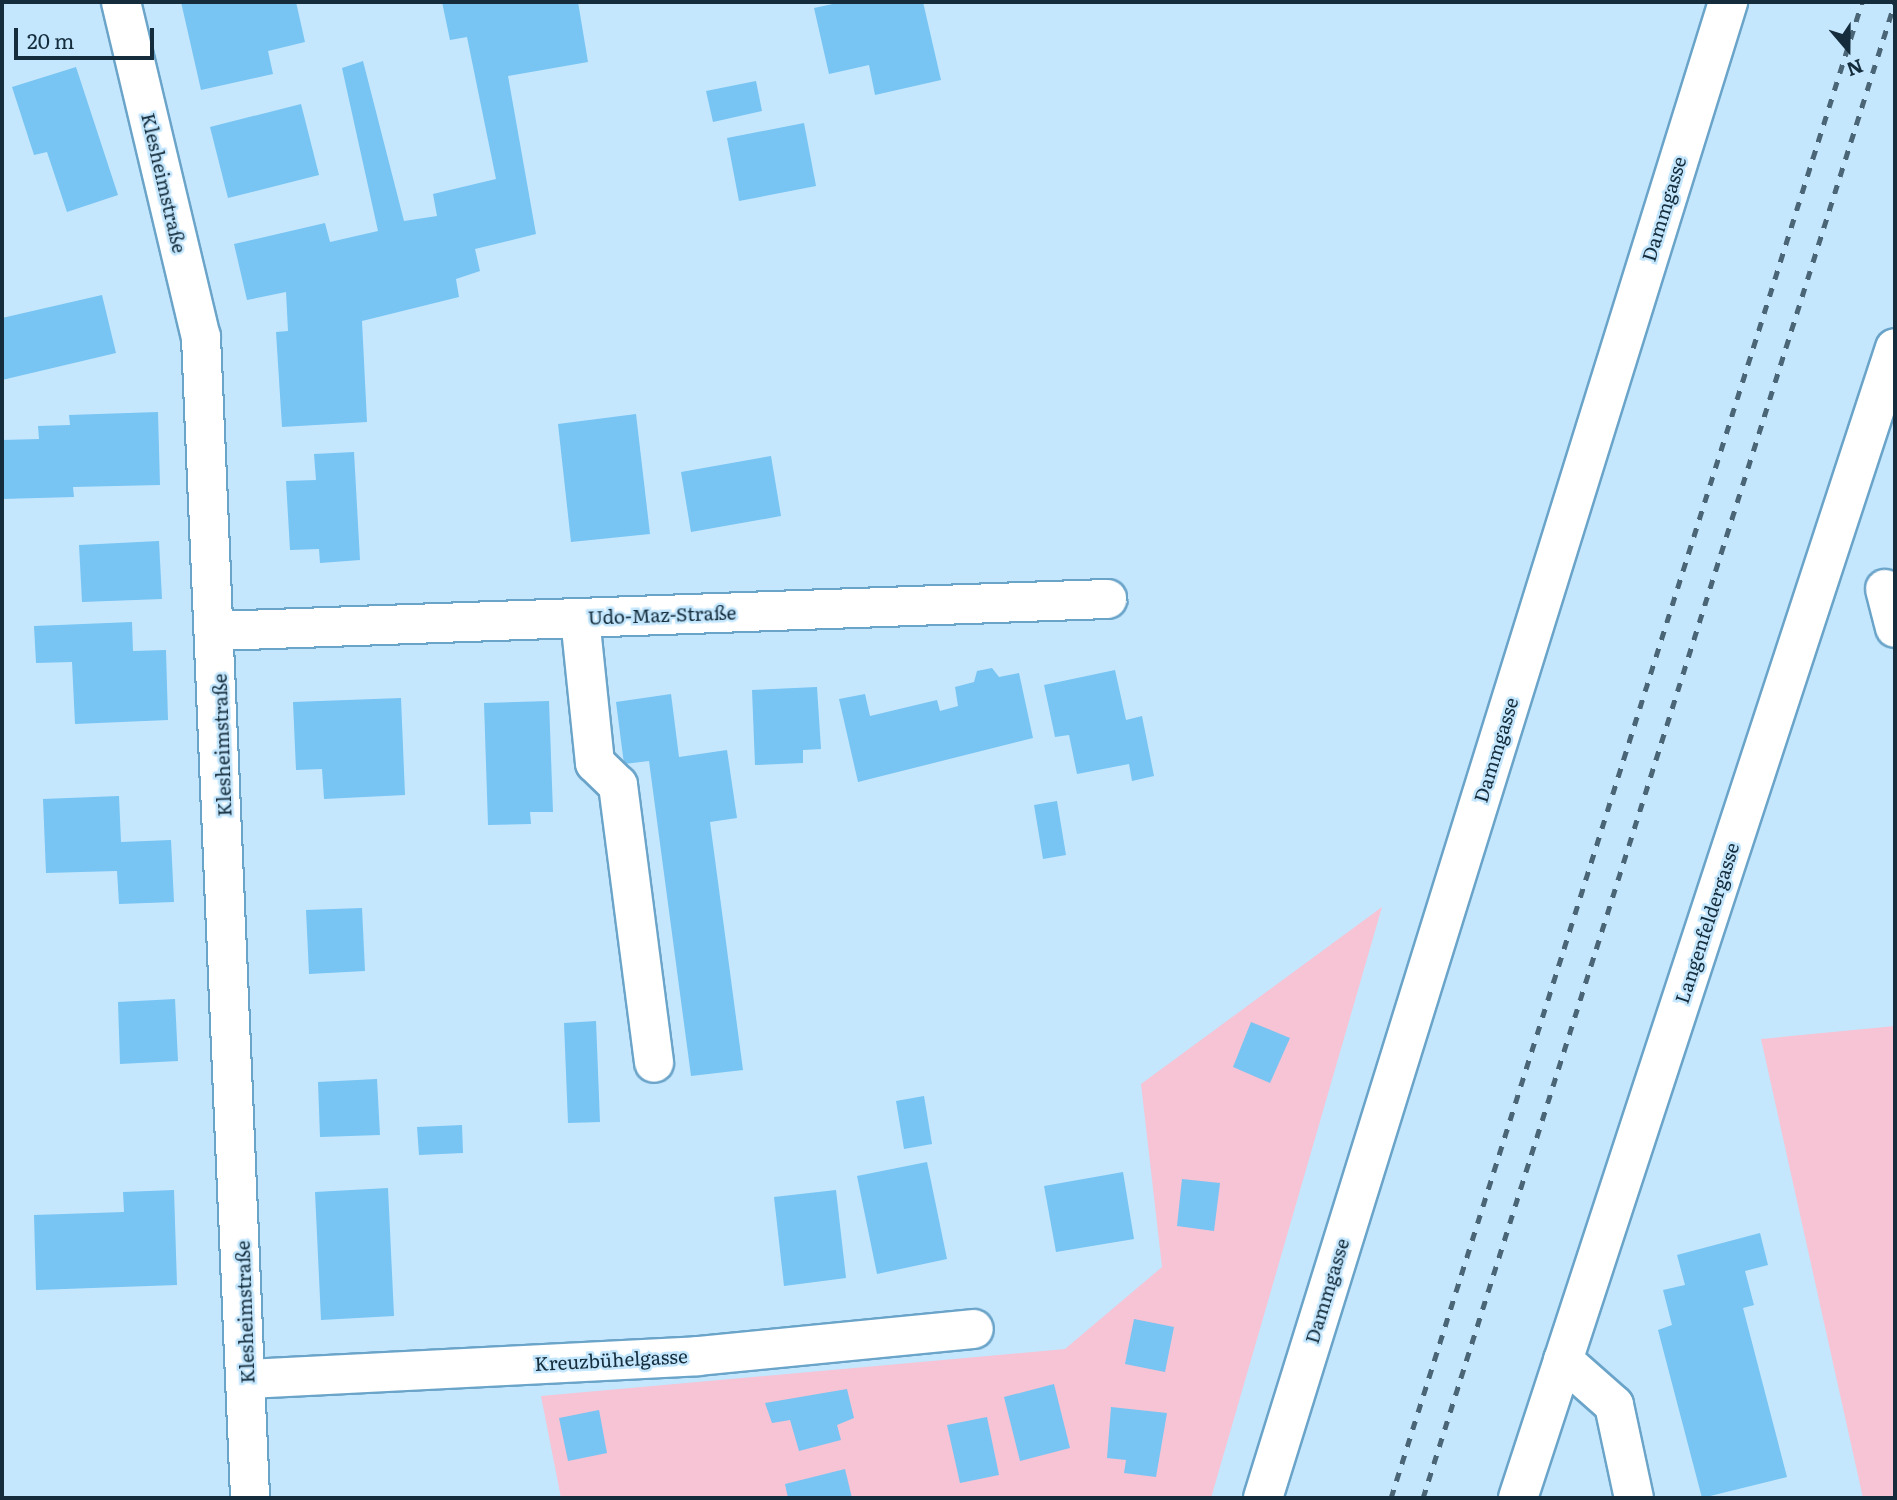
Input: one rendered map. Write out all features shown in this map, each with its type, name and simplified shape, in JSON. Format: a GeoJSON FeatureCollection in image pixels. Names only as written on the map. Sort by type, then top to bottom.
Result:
{"type":"FeatureCollection","features":[{"type":"Feature","properties":{"kind":"street","name":"Klesheimstraße"},"geometry":{"type":"LineString","coordinates":[[121,2],[201,337],[217,631],[250,1498]]}},
{"type":"Feature","properties":{"kind":"street","name":"Dammgasse"},"geometry":{"type":"LineString","coordinates":[[1263,1498],[1728,2]]}},
{"type":"Feature","properties":{"kind":"street","name":"Langenfeldergasse"},"geometry":{"type":"LineString","coordinates":[[1518,1498],[1895,348]]}},
{"type":"Feature","properties":{"kind":"street"},"geometry":{"type":"LineString","coordinates":[[1885,589],[1895,628]]}},
{"type":"Feature","properties":{"kind":"street","name":"Udo-Maz-Straße"},"geometry":{"type":"LineString","coordinates":[[217,631],[1107,599]]}},
{"type":"Feature","properties":{"kind":"street"},"geometry":{"type":"LineString","coordinates":[[580,618],[595,763],[618,785],[654,1063]]}},
{"type":"Feature","properties":{"kind":"street","name":"Kreuzbühelgasse"},"geometry":{"type":"LineString","coordinates":[[247,1379],[698,1356],[974,1329]]}},
{"type":"Feature","properties":{"kind":"street"},"geometry":{"type":"LineString","coordinates":[[1563,1360],[1614,1405],[1634,1498]]}},
{"type":"Feature","properties":{"kind":"shaded area"},"geometry":{"type":"Polygon","coordinates":[[[1382,907],[1211,1498],[561,1498],[541,1396],[1065,1349],[1162,1267],[1141,1084],[1382,907]]]}},
{"type":"Feature","properties":{"kind":"shaded area"},"geometry":{"type":"Polygon","coordinates":[[[1895,1026],[1895,1498],[1863,1498],[1761,1039],[1895,1026]]]}},
{"type":"Feature","properties":{"kind":"building"},"geometry":{"type":"Polygon","coordinates":[[[181,2],[296,2],[305,42],[268,51],[273,74],[201,90],[181,2]]]}},
{"type":"Feature","properties":{"kind":"building"},"geometry":{"type":"Polygon","coordinates":[[[442,2],[578,2],[588,62],[508,76],[536,234],[475,249],[480,271],[456,279],[459,297],[362,321],[367,422],[282,427],[276,332],[288,331],[286,292],[247,300],[234,244],[325,223],[330,242],[378,231],[342,68],[363,61],[404,221],[437,216],[433,194],[496,179],[467,37],[450,40],[442,2]]]}},
{"type":"Feature","properties":{"kind":"building"},"geometry":{"type":"Polygon","coordinates":[[[842,2],[923,2],[941,80],[875,95],[869,65],[829,74],[814,8],[842,2]]]}},
{"type":"Feature","properties":{"kind":"building"},"geometry":{"type":"Polygon","coordinates":[[[76,67],[118,195],[67,212],[47,152],[34,155],[12,87],[76,67]]]}},
{"type":"Feature","properties":{"kind":"building"},"geometry":{"type":"Polygon","coordinates":[[[756,81],[762,111],[713,122],[706,91],[756,81]]]}},
{"type":"Feature","properties":{"kind":"building"},"geometry":{"type":"Polygon","coordinates":[[[301,104],[319,175],[228,198],[210,127],[301,104]]]}},
{"type":"Feature","properties":{"kind":"building"},"geometry":{"type":"Polygon","coordinates":[[[804,123],[816,186],[739,201],[727,138],[804,123]]]}},
{"type":"Feature","properties":{"kind":"building"},"geometry":{"type":"Polygon","coordinates":[[[102,295],[116,353],[2,380],[2,318],[102,295]]]}},
{"type":"Feature","properties":{"kind":"building"},"geometry":{"type":"Polygon","coordinates":[[[158,412],[160,485],[73,487],[74,497],[2,499],[2,440],[39,439],[38,426],[70,425],[69,415],[158,412]]]}},
{"type":"Feature","properties":{"kind":"building"},"geometry":{"type":"Polygon","coordinates":[[[636,414],[650,534],[571,542],[558,424],[636,414]]]}},
{"type":"Feature","properties":{"kind":"building"},"geometry":{"type":"Polygon","coordinates":[[[354,452],[360,560],[320,563],[319,549],[290,550],[286,481],[316,480],[314,454],[354,452]]]}},
{"type":"Feature","properties":{"kind":"building"},"geometry":{"type":"Polygon","coordinates":[[[771,456],[781,516],[691,532],[681,472],[771,456]]]}},
{"type":"Feature","properties":{"kind":"building"},"geometry":{"type":"Polygon","coordinates":[[[159,541],[162,599],[82,602],[79,545],[159,541]]]}},
{"type":"Feature","properties":{"kind":"building"},"geometry":{"type":"Polygon","coordinates":[[[132,622],[133,651],[166,650],[168,720],[75,724],[72,662],[36,663],[34,626],[132,622]]]}},
{"type":"Feature","properties":{"kind":"building"},"geometry":{"type":"Polygon","coordinates":[[[992,668],[999,677],[1019,673],[1033,738],[858,782],[839,699],[865,694],[870,716],[937,700],[940,711],[958,706],[955,687],[974,682],[977,671],[992,668]]]}},
{"type":"Feature","properties":{"kind":"building"},"geometry":{"type":"Polygon","coordinates":[[[1115,670],[1126,720],[1142,716],[1154,776],[1132,781],[1129,764],[1077,774],[1069,735],[1055,737],[1044,685],[1115,670]]]}},
{"type":"Feature","properties":{"kind":"building"},"geometry":{"type":"Polygon","coordinates":[[[817,687],[821,749],[803,750],[803,763],[755,765],[752,690],[817,687]]]}},
{"type":"Feature","properties":{"kind":"building"},"geometry":{"type":"Polygon","coordinates":[[[671,694],[679,757],[727,750],[737,818],[710,822],[743,1070],[691,1076],[649,761],[624,764],[616,702],[671,694]]]}},
{"type":"Feature","properties":{"kind":"building"},"geometry":{"type":"Polygon","coordinates":[[[401,698],[405,795],[324,799],[322,769],[296,770],[293,702],[401,698]]]}},
{"type":"Feature","properties":{"kind":"building"},"geometry":{"type":"Polygon","coordinates":[[[549,701],[553,812],[530,812],[531,824],[488,825],[484,703],[549,701]]]}},
{"type":"Feature","properties":{"kind":"building"},"geometry":{"type":"Polygon","coordinates":[[[119,796],[121,842],[171,840],[174,902],[119,904],[117,871],[46,873],[43,799],[119,796]]]}},
{"type":"Feature","properties":{"kind":"building"},"geometry":{"type":"Polygon","coordinates":[[[1057,801],[1066,855],[1043,859],[1034,805],[1057,801]]]}},
{"type":"Feature","properties":{"kind":"building"},"geometry":{"type":"Polygon","coordinates":[[[362,908],[365,971],[309,974],[306,910],[362,908]]]}},
{"type":"Feature","properties":{"kind":"building"},"geometry":{"type":"Polygon","coordinates":[[[175,999],[178,1061],[120,1064],[118,1002],[175,999]]]}},
{"type":"Feature","properties":{"kind":"building"},"geometry":{"type":"Polygon","coordinates":[[[596,1021],[600,1122],[568,1123],[564,1023],[596,1021]]]}},
{"type":"Feature","properties":{"kind":"building"},"geometry":{"type":"Polygon","coordinates":[[[1251,1022],[1290,1038],[1270,1083],[1233,1067],[1251,1022]]]}},
{"type":"Feature","properties":{"kind":"building"},"geometry":{"type":"Polygon","coordinates":[[[377,1079],[380,1135],[320,1137],[318,1082],[377,1079]]]}},
{"type":"Feature","properties":{"kind":"building"},"geometry":{"type":"Polygon","coordinates":[[[924,1096],[932,1144],[904,1149],[896,1101],[924,1096]]]}},
{"type":"Feature","properties":{"kind":"building"},"geometry":{"type":"Polygon","coordinates":[[[462,1125],[463,1153],[419,1155],[417,1127],[462,1125]]]}},
{"type":"Feature","properties":{"kind":"building"},"geometry":{"type":"Polygon","coordinates":[[[927,1162],[947,1259],[877,1274],[857,1176],[927,1162]]]}},
{"type":"Feature","properties":{"kind":"building"},"geometry":{"type":"Polygon","coordinates":[[[1123,1172],[1134,1239],[1056,1252],[1044,1186],[1123,1172]]]}},
{"type":"Feature","properties":{"kind":"building"},"geometry":{"type":"Polygon","coordinates":[[[1182,1179],[1220,1183],[1214,1231],[1177,1226],[1182,1179]]]}},
{"type":"Feature","properties":{"kind":"building"},"geometry":{"type":"Polygon","coordinates":[[[388,1188],[394,1316],[321,1320],[315,1192],[388,1188]]]}},
{"type":"Feature","properties":{"kind":"building"},"geometry":{"type":"Polygon","coordinates":[[[174,1190],[177,1285],[36,1290],[34,1215],[124,1212],[123,1192],[174,1190]]]}},
{"type":"Feature","properties":{"kind":"building"},"geometry":{"type":"Polygon","coordinates":[[[836,1190],[846,1278],[784,1286],[774,1197],[836,1190]]]}},
{"type":"Feature","properties":{"kind":"building"},"geometry":{"type":"Polygon","coordinates":[[[1760,1233],[1768,1265],[1745,1271],[1754,1305],[1743,1308],[1787,1477],[1702,1498],[1658,1330],[1672,1325],[1663,1290],[1685,1285],[1677,1255],[1760,1233]]]}},
{"type":"Feature","properties":{"kind":"building"},"geometry":{"type":"Polygon","coordinates":[[[1134,1319],[1174,1327],[1165,1372],[1125,1364],[1134,1319]]]}},
{"type":"Feature","properties":{"kind":"building"},"geometry":{"type":"Polygon","coordinates":[[[1054,1384],[1070,1448],[1020,1461],[1004,1397],[1054,1384]]]}},
{"type":"Feature","properties":{"kind":"building"},"geometry":{"type":"Polygon","coordinates":[[[847,1389],[854,1418],[837,1425],[841,1440],[799,1451],[790,1420],[772,1423],[765,1403],[847,1389]]]}},
{"type":"Feature","properties":{"kind":"building"},"geometry":{"type":"Polygon","coordinates":[[[1111,1407],[1167,1413],[1156,1477],[1124,1473],[1126,1460],[1107,1458],[1111,1407]]]}},
{"type":"Feature","properties":{"kind":"building"},"geometry":{"type":"Polygon","coordinates":[[[599,1410],[607,1453],[568,1461],[559,1418],[599,1410]]]}},
{"type":"Feature","properties":{"kind":"building"},"geometry":{"type":"Polygon","coordinates":[[[987,1417],[999,1475],[960,1483],[947,1425],[987,1417]]]}},
{"type":"Feature","properties":{"kind":"building"},"geometry":{"type":"Polygon","coordinates":[[[845,1469],[852,1498],[788,1498],[785,1484],[845,1469]]]}},
{"type":"Feature","properties":{"kind":"railway"},"geometry":{"type":"LineString","coordinates":[[1391,1498],[1862,2]]}},
{"type":"Feature","properties":{"kind":"railway"},"geometry":{"type":"LineString","coordinates":[[1423,1498],[1895,2]]}}]}
